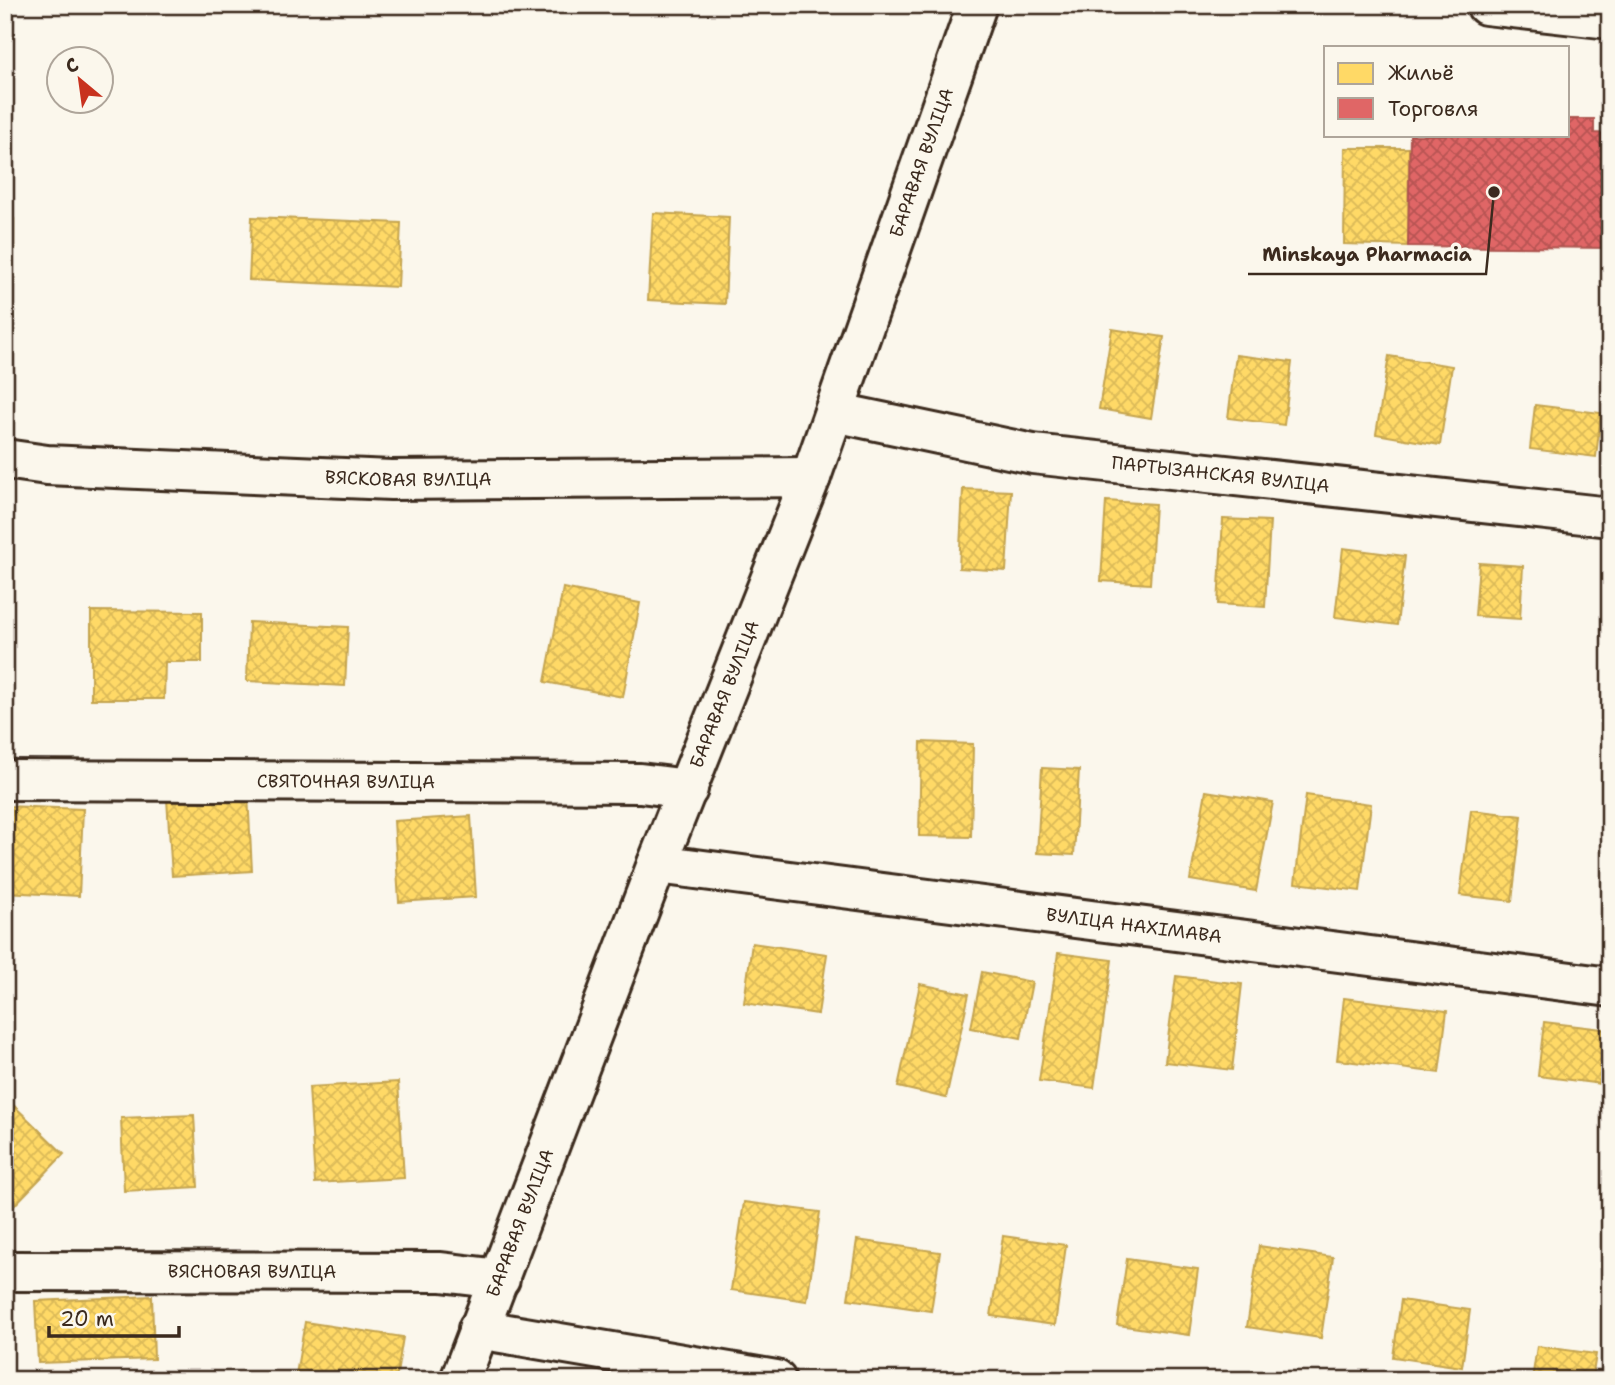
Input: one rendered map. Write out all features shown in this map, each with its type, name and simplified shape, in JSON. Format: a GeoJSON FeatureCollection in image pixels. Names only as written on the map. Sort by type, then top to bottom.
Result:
{"type":"FeatureCollection","features":[{"type":"Feature","properties":{"kind":"street","name":"БАРАВАЯ ВУЛІЦА"},"geometry":{"type":"LineString","coordinates":[[460,1380],[657,864],[811,477],[977,5]]}},
{"type":"Feature","properties":{"kind":"street"},"geometry":{"type":"LineString","coordinates":[[1486,5],[1610,19]]}},
{"type":"Feature","properties":{"kind":"street","name":"ПАРТЫЗАНСКАЯ ВУЛІЦА"},"geometry":{"type":"LineString","coordinates":[[834,412],[1033,454],[1610,517]]}},
{"type":"Feature","properties":{"kind":"street","name":"ВЯСКОВАЯ ВУЛІЦА"},"geometry":{"type":"LineString","coordinates":[[5,459],[47,465],[391,480],[811,477]]}},
{"type":"Feature","properties":{"kind":"street","name":"СВЯТОЧНАЯ ВУЛІЦА"},"geometry":{"type":"LineString","coordinates":[[5,780],[626,783],[688,789]]}},
{"type":"Feature","properties":{"kind":"street","name":"ВУЛІЦА НАХІМАВА"},"geometry":{"type":"LineString","coordinates":[[657,864],[1610,987]]}},
{"type":"Feature","properties":{"kind":"street","name":"ВЯСНОВАЯ ВУЛІЦА"},"geometry":{"type":"LineString","coordinates":[[5,1271],[441,1272],[499,1279]]}},
{"type":"Feature","properties":{"kind":"street"},"geometry":{"type":"LineString","coordinates":[[478,1329],[776,1380]]}},
{"type":"Feature","properties":{"kind":"building: Жильё"},"geometry":{"type":"Polygon","coordinates":[[[1345,148],[1409,148],[1408,246],[1344,244],[1345,148]]]}},
{"type":"Feature","properties":{"kind":"building: Жильё"},"geometry":{"type":"Polygon","coordinates":[[[653,213],[729,217],[725,304],[648,300],[653,213]]]}},
{"type":"Feature","properties":{"kind":"building: Жильё"},"geometry":{"type":"Polygon","coordinates":[[[252,217],[401,223],[398,287],[249,280],[252,217]]]}},
{"type":"Feature","properties":{"kind":"building: Жильё"},"geometry":{"type":"Polygon","coordinates":[[[5,219],[14,219],[13,295],[5,295],[5,219]]]}},
{"type":"Feature","properties":{"kind":"building: Жильё"},"geometry":{"type":"Polygon","coordinates":[[[1112,329],[1164,337],[1151,418],[1099,409],[1112,329]]]}},
{"type":"Feature","properties":{"kind":"building: Жильё"},"geometry":{"type":"Polygon","coordinates":[[[1236,355],[1292,362],[1284,425],[1228,418],[1236,355]]]}},
{"type":"Feature","properties":{"kind":"building: Жильё"},"geometry":{"type":"Polygon","coordinates":[[[1389,356],[1452,366],[1440,445],[1376,434],[1389,356]]]}},
{"type":"Feature","properties":{"kind":"building: Жильё"},"geometry":{"type":"Polygon","coordinates":[[[1535,405],[1601,413],[1596,457],[1530,449],[1535,405]]]}},
{"type":"Feature","properties":{"kind":"building: Жильё"},"geometry":{"type":"Polygon","coordinates":[[[963,489],[1011,491],[1006,571],[959,568],[963,489]]]}},
{"type":"Feature","properties":{"kind":"building: Жильё"},"geometry":{"type":"Polygon","coordinates":[[[1106,501],[1155,504],[1150,584],[1101,581],[1106,501]]]}},
{"type":"Feature","properties":{"kind":"building: Жильё"},"geometry":{"type":"Polygon","coordinates":[[[1223,519],[1270,521],[1265,607],[1218,604],[1223,519]]]}},
{"type":"Feature","properties":{"kind":"building: Жильё"},"geometry":{"type":"Polygon","coordinates":[[[1343,548],[1405,556],[1397,625],[1335,617],[1343,548]]]}},
{"type":"Feature","properties":{"kind":"building: Жильё"},"geometry":{"type":"Polygon","coordinates":[[[1479,563],[1523,566],[1520,619],[1475,616],[1479,563]]]}},
{"type":"Feature","properties":{"kind":"building: Жильё"},"geometry":{"type":"Polygon","coordinates":[[[563,588],[640,603],[623,697],[545,682],[563,588]]]}},
{"type":"Feature","properties":{"kind":"building: Жильё"},"geometry":{"type":"Polygon","coordinates":[[[91,611],[202,612],[202,662],[165,662],[164,699],[91,699],[91,611]]]}},
{"type":"Feature","properties":{"kind":"building: Жильё"},"geometry":{"type":"Polygon","coordinates":[[[249,622],[348,627],[345,686],[247,681],[249,622]]]}},
{"type":"Feature","properties":{"kind":"building: Жильё"},"geometry":{"type":"Polygon","coordinates":[[[921,742],[973,744],[971,837],[919,836],[921,742]]]}},
{"type":"Feature","properties":{"kind":"building: Жильё"},"geometry":{"type":"Polygon","coordinates":[[[1042,768],[1079,770],[1074,855],[1037,853],[1042,768]]]}},
{"type":"Feature","properties":{"kind":"building: Жильё"},"geometry":{"type":"Polygon","coordinates":[[[1206,791],[1273,802],[1256,891],[1190,880],[1206,791]]]}},
{"type":"Feature","properties":{"kind":"building: Жильё"},"geometry":{"type":"Polygon","coordinates":[[[248,794],[252,871],[172,876],[167,799],[248,794]]]}},
{"type":"Feature","properties":{"kind":"building: Жильё"},"geometry":{"type":"Polygon","coordinates":[[[1306,795],[1371,804],[1360,891],[1295,883],[1306,795]]]}},
{"type":"Feature","properties":{"kind":"building: Жильё"},"geometry":{"type":"Polygon","coordinates":[[[5,806],[83,809],[79,896],[5,892],[5,806]]]}},
{"type":"Feature","properties":{"kind":"building: Жильё"},"geometry":{"type":"Polygon","coordinates":[[[1471,810],[1522,816],[1512,901],[1460,895],[1471,810]]]}},
{"type":"Feature","properties":{"kind":"building: Жильё"},"geometry":{"type":"Polygon","coordinates":[[[471,816],[476,897],[399,902],[394,821],[471,816]]]}},
{"type":"Feature","properties":{"kind":"building: Жильё"},"geometry":{"type":"Polygon","coordinates":[[[752,943],[827,954],[818,1014],[744,1003],[752,943]]]}},
{"type":"Feature","properties":{"kind":"building: Жильё"},"geometry":{"type":"Polygon","coordinates":[[[1058,953],[1112,960],[1094,1088],[1039,1081],[1058,953]]]}},
{"type":"Feature","properties":{"kind":"building: Жильё"},"geometry":{"type":"Polygon","coordinates":[[[982,972],[1032,982],[1021,1038],[971,1028],[982,972]]]}},
{"type":"Feature","properties":{"kind":"building: Жильё"},"geometry":{"type":"Polygon","coordinates":[[[1176,976],[1242,984],[1232,1070],[1165,1062],[1176,976]]]}},
{"type":"Feature","properties":{"kind":"building: Жильё"},"geometry":{"type":"Polygon","coordinates":[[[920,984],[969,994],[946,1098],[898,1087],[920,984]]]}},
{"type":"Feature","properties":{"kind":"building: Жильё"},"geometry":{"type":"Polygon","coordinates":[[[1344,998],[1447,1011],[1439,1073],[1337,1060],[1344,998]]]}},
{"type":"Feature","properties":{"kind":"building: Жильё"},"geometry":{"type":"Polygon","coordinates":[[[1544,1022],[1610,1030],[1610,1085],[1538,1076],[1544,1022]]]}},
{"type":"Feature","properties":{"kind":"building: Жильё"},"geometry":{"type":"Polygon","coordinates":[[[398,1082],[404,1178],[315,1183],[309,1087],[398,1082]]]}},
{"type":"Feature","properties":{"kind":"building: Жильё"},"geometry":{"type":"Polygon","coordinates":[[[5,1097],[64,1154],[11,1209],[5,1204],[5,1097]]]}},
{"type":"Feature","properties":{"kind":"building: Жильё"},"geometry":{"type":"Polygon","coordinates":[[[194,1115],[198,1187],[124,1191],[121,1118],[194,1115]]]}},
{"type":"Feature","properties":{"kind":"building: Жильё"},"geometry":{"type":"Polygon","coordinates":[[[744,1202],[820,1212],[807,1301],[731,1290],[744,1202]]]}},
{"type":"Feature","properties":{"kind":"building: Жильё"},"geometry":{"type":"Polygon","coordinates":[[[1003,1236],[1066,1245],[1055,1325],[991,1316],[1003,1236]]]}},
{"type":"Feature","properties":{"kind":"building: Жильё"},"geometry":{"type":"Polygon","coordinates":[[[857,1240],[940,1252],[931,1311],[848,1299],[857,1240]]]}},
{"type":"Feature","properties":{"kind":"building: Жильё"},"geometry":{"type":"Polygon","coordinates":[[[1259,1246],[1333,1257],[1321,1338],[1247,1327],[1259,1246]]]}},
{"type":"Feature","properties":{"kind":"building: Жильё"},"geometry":{"type":"Polygon","coordinates":[[[1127,1259],[1198,1269],[1189,1335],[1117,1325],[1127,1259]]]}},
{"type":"Feature","properties":{"kind":"building: Жильё"},"geometry":{"type":"Polygon","coordinates":[[[152,1296],[154,1359],[38,1363],[35,1301],[152,1296]]]}},
{"type":"Feature","properties":{"kind":"building: Жильё"},"geometry":{"type":"Polygon","coordinates":[[[1401,1300],[1470,1310],[1462,1367],[1393,1357],[1401,1300]]]}},
{"type":"Feature","properties":{"kind":"building: Жильё"},"geometry":{"type":"Polygon","coordinates":[[[305,1322],[403,1337],[396,1380],[295,1380],[305,1322]]]}},
{"type":"Feature","properties":{"kind":"building: Жильё"},"geometry":{"type":"Polygon","coordinates":[[[1537,1346],[1596,1354],[1592,1380],[1532,1380],[1537,1346]]]}},
{"type":"Feature","properties":{"kind":"building: Торговля"},"geometry":{"type":"Polygon","coordinates":[[[1570,119],[1594,119],[1594,133],[1610,134],[1610,248],[1408,246],[1410,136],[1570,136],[1570,119]]]}},
{"type":"Feature","properties":{"kind":"place","name":"Minskaya Pharmacia"},"geometry":{"type":"Point","coordinates":[1494,192]}}]}
